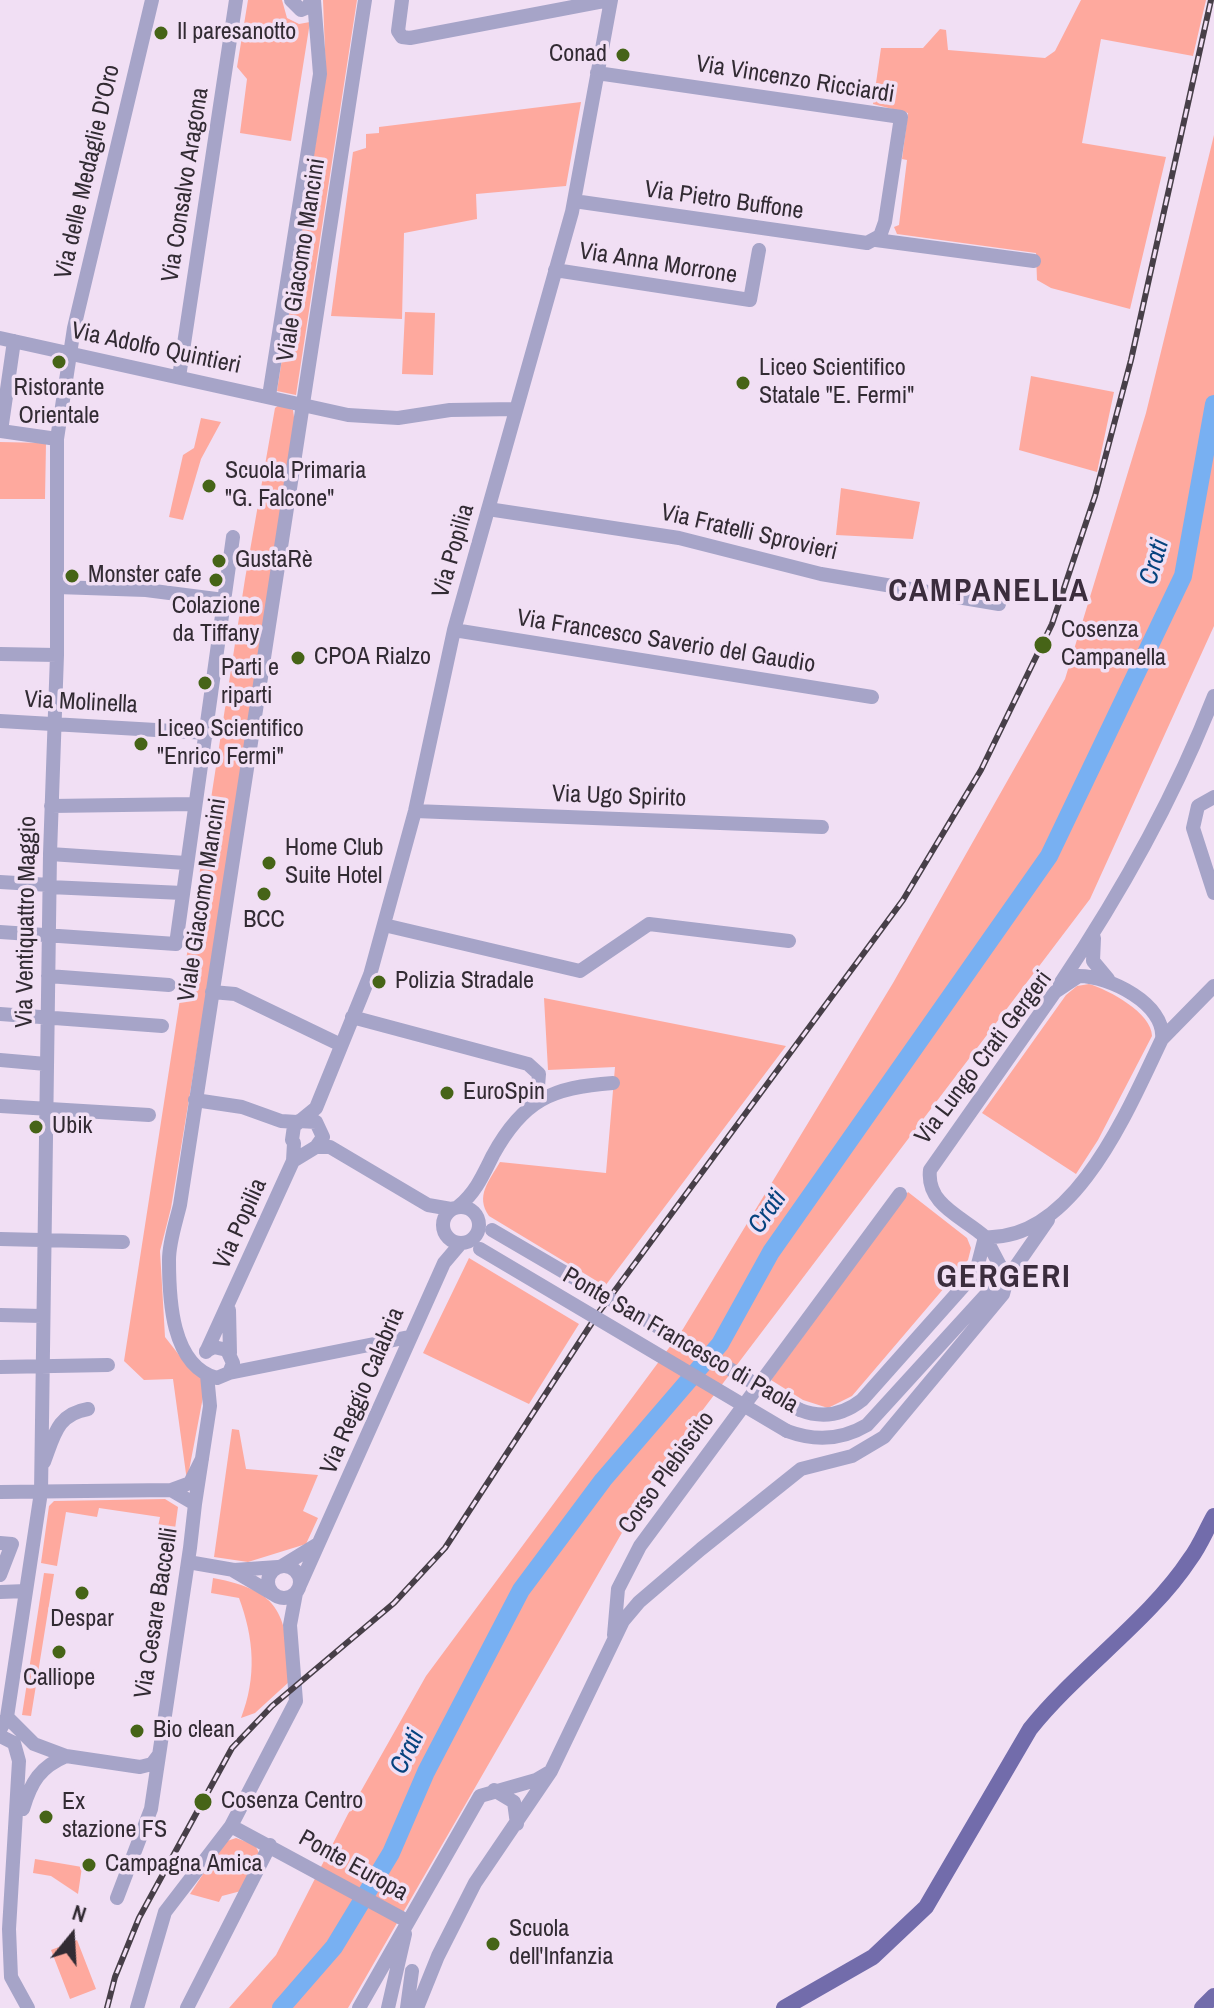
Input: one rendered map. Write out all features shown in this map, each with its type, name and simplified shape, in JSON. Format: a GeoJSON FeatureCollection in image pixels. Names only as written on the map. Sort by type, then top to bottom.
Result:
{"type":"FeatureCollection","features":[{"type":"Feature","properties":{"kind":"main road"},"geometry":{"type":"LineString","coordinates":[[784,2008],[873,1957],[926,1907],[1030,1729],[1051,1703],[1171,1583],[1191,1559],[1214,1516]]}},
{"type":"Feature","properties":{"kind":"main road"},"geometry":{"type":"LineString","coordinates":[[1202,2008],[1214,1996]]}},
{"type":"Feature","properties":{"kind":"street","name":"Via delle Medaglie D'Oro"},"geometry":{"type":"LineString","coordinates":[[69,353],[152,0]]}},
{"type":"Feature","properties":{"kind":"street","name":"Via Consalvo Aragona"},"geometry":{"type":"LineString","coordinates":[[179,377],[236,0]]}},
{"type":"Feature","properties":{"kind":"street"},"geometry":{"type":"LineString","coordinates":[[291,0],[301,10],[313,0]]}},
{"type":"Feature","properties":{"kind":"street"},"geometry":{"type":"LineString","coordinates":[[269,396],[320,74],[313,0]]}},
{"type":"Feature","properties":{"kind":"street","name":"Viale Giacomo Mancini"},"geometry":{"type":"LineString","coordinates":[[216,1374],[177,1338],[169,1258],[365,0]]}},
{"type":"Feature","properties":{"kind":"street"},"geometry":{"type":"LineString","coordinates":[[402,0],[398,31],[402,37],[410,38],[610,0]]}},
{"type":"Feature","properties":{"kind":"street","name":"Via Popilia"},"geometry":{"type":"LineString","coordinates":[[316,1108],[370,975],[415,811],[454,630],[574,201],[610,0]]}},
{"type":"Feature","properties":{"kind":"street","name":"Via Vincenzo Ricciardi"},"geometry":{"type":"LineString","coordinates":[[597,73],[901,117],[885,222],[872,242]]}},
{"type":"Feature","properties":{"kind":"street","name":"Via Pietro Buffone"},"geometry":{"type":"LineString","coordinates":[[574,201],[1034,261]]}},
{"type":"Feature","properties":{"kind":"street","name":"Via Anna Morrone"},"geometry":{"type":"LineString","coordinates":[[555,270],[750,300],[759,250]]}},
{"type":"Feature","properties":{"kind":"street","name":"Via Adolfo Quintieri"},"geometry":{"type":"LineString","coordinates":[[7,339],[302,402],[348,415],[398,418],[450,410],[516,409]]}},
{"type":"Feature","properties":{"kind":"street"},"geometry":{"type":"LineString","coordinates":[[7,339],[1,431],[57,439]]}},
{"type":"Feature","properties":{"kind":"street","name":"Via Ventiquattro Maggio"},"geometry":{"type":"LineString","coordinates":[[2,1728],[41,1492],[48,935],[57,655],[57,439],[69,353]]}},
{"type":"Feature","properties":{"kind":"street","name":"Via Fratelli Sprovieri"},"geometry":{"type":"LineString","coordinates":[[488,509],[679,538],[821,574],[999,604]]}},
{"type":"Feature","properties":{"kind":"street"},"geometry":{"type":"LineString","coordinates":[[0,932],[176,944],[194,804],[208,733],[233,537]]}},
{"type":"Feature","properties":{"kind":"street"},"geometry":{"type":"LineString","coordinates":[[57,587],[146,590],[224,600]]}},
{"type":"Feature","properties":{"kind":"street","name":"Via Francesco Saverio del Gaudio"},"geometry":{"type":"LineString","coordinates":[[454,630],[872,697]]}},
{"type":"Feature","properties":{"kind":"street"},"geometry":{"type":"LineString","coordinates":[[0,654],[57,655]]}},
{"type":"Feature","properties":{"kind":"street"},"geometry":{"type":"LineString","coordinates":[[1055,992],[1101,923],[1157,825],[1214,696]]}},
{"type":"Feature","properties":{"kind":"street","name":"Via Molinella"},"geometry":{"type":"LineString","coordinates":[[0,721],[208,733]]}},
{"type":"Feature","properties":{"kind":"street"},"geometry":{"type":"LineString","coordinates":[[1214,797],[1198,806],[1193,821],[1214,893]]}},
{"type":"Feature","properties":{"kind":"street"},"geometry":{"type":"LineString","coordinates":[[51,806],[194,804]]}},
{"type":"Feature","properties":{"kind":"street","name":"Via Ugo Spirito"},"geometry":{"type":"LineString","coordinates":[[415,811],[822,827]]}},
{"type":"Feature","properties":{"kind":"street"},"geometry":{"type":"LineString","coordinates":[[50,854],[186,863]]}},
{"type":"Feature","properties":{"kind":"street"},"geometry":{"type":"LineString","coordinates":[[0,882],[183,893]]}},
{"type":"Feature","properties":{"kind":"street"},"geometry":{"type":"LineString","coordinates":[[1101,923],[1091,952],[1097,969],[1113,984]]}},
{"type":"Feature","properties":{"kind":"street"},"geometry":{"type":"LineString","coordinates":[[384,925],[580,971],[649,924],[789,941]]}},
{"type":"Feature","properties":{"kind":"street"},"geometry":{"type":"LineString","coordinates":[[48,976],[169,985]]}},
{"type":"Feature","properties":{"kind":"street","name":"Via Lungo Crati Gergeri"},"geometry":{"type":"LineString","coordinates":[[1007,1279],[985,1237],[939,1203],[931,1191],[930,1170],[1055,992],[1079,976],[1092,976],[1113,984],[1152,1009]]}},
{"type":"Feature","properties":{"kind":"street"},"geometry":{"type":"LineString","coordinates":[[417,2008],[475,1883],[551,1771],[614,1635],[639,1602],[801,1469],[852,1456],[884,1437],[1003,1294],[1007,1279],[1048,1220],[1100,1157],[1162,1039],[1214,986]]}},
{"type":"Feature","properties":{"kind":"street"},"geometry":{"type":"LineString","coordinates":[[212,992],[235,994],[341,1045]]}},
{"type":"Feature","properties":{"kind":"street"},"geometry":{"type":"LineString","coordinates":[[1152,1009],[1174,1015],[1196,1003]]}},
{"type":"Feature","properties":{"kind":"street"},"geometry":{"type":"LineString","coordinates":[[1152,1009],[1162,1025],[1162,1039]]}},
{"type":"Feature","properties":{"kind":"street"},"geometry":{"type":"LineString","coordinates":[[0,1014],[162,1026]]}},
{"type":"Feature","properties":{"kind":"street"},"geometry":{"type":"LineString","coordinates":[[352,1017],[534,1067],[539,1074],[537,1099],[588,1084],[613,1083]]}},
{"type":"Feature","properties":{"kind":"street"},"geometry":{"type":"LineString","coordinates":[[0,1060],[46,1064]]}},
{"type":"Feature","properties":{"kind":"street","name":"Via Reggio Calabria"},"geometry":{"type":"LineString","coordinates":[[137,2008],[165,1912],[231,1826],[296,1701],[290,1625],[298,1589],[324,1537],[444,1263],[444,1230],[455,1208],[473,1195],[504,1135],[537,1099]]}},
{"type":"Feature","properties":{"kind":"street"},"geometry":{"type":"LineString","coordinates":[[195,1100],[242,1107],[281,1121],[312,1120],[322,1131]]}},
{"type":"Feature","properties":{"kind":"street"},"geometry":{"type":"LineString","coordinates":[[0,1106],[149,1115]]}},
{"type":"Feature","properties":{"kind":"street"},"geometry":{"type":"LineString","coordinates":[[298,1122],[316,1108],[322,1131],[318,1148]]}},
{"type":"Feature","properties":{"kind":"street"},"geometry":{"type":"LineString","coordinates":[[281,1121],[293,1141],[318,1148],[428,1205],[455,1208],[476,1217]]}},
{"type":"Feature","properties":{"kind":"street","name":"Via Popilia"},"geometry":{"type":"LineString","coordinates":[[206,1351],[293,1161],[293,1141],[298,1122]]}},
{"type":"Feature","properties":{"kind":"street","name":"Via Popilia"},"geometry":{"type":"LineString","coordinates":[[293,1161],[318,1148]]}},
{"type":"Feature","properties":{"kind":"street","name":"Corso Plebiscito"},"geometry":{"type":"LineString","coordinates":[[614,1635],[618,1589],[640,1546],[900,1194]]}},
{"type":"Feature","properties":{"kind":"street"},"geometry":{"type":"LineString","coordinates":[[473,1195],[476,1217]]}},
{"type":"Feature","properties":{"kind":"street"},"geometry":{"type":"LineString","coordinates":[[428,1205],[444,1230],[469,1244]]}},
{"type":"Feature","properties":{"kind":"street","name":"Ponte San Francesco di Paola"},"geometry":{"type":"LineString","coordinates":[[476,1217],[492,1230],[813,1415],[839,1413],[862,1400],[976,1272],[985,1237]]}},
{"type":"Feature","properties":{"kind":"street","name":"Via Reggio Calabria"},"geometry":{"type":"LineString","coordinates":[[444,1263],[469,1244],[477,1231],[476,1217]]}},
{"type":"Feature","properties":{"kind":"street"},"geometry":{"type":"LineString","coordinates":[[985,1237],[1013,1235],[1048,1220]]}},
{"type":"Feature","properties":{"kind":"street"},"geometry":{"type":"LineString","coordinates":[[0,1239],[123,1242]]}},
{"type":"Feature","properties":{"kind":"street","name":"Ponte San Francesco di Paola"},"geometry":{"type":"LineString","coordinates":[[469,1244],[787,1431],[827,1438],[856,1432],[867,1425],[994,1286],[1007,1279]]}},
{"type":"Feature","properties":{"kind":"street","name":"Via Popilia"},"geometry":{"type":"LineString","coordinates":[[229,1306],[230,1353]]}},
{"type":"Feature","properties":{"kind":"street"},"geometry":{"type":"LineString","coordinates":[[0,1315],[42,1316]]}},
{"type":"Feature","properties":{"kind":"street"},"geometry":{"type":"LineString","coordinates":[[216,1374],[409,1337]]}},
{"type":"Feature","properties":{"kind":"street"},"geometry":{"type":"LineString","coordinates":[[195,1504],[216,1374],[233,1363],[230,1353],[219,1347],[206,1351],[202,1360],[216,1374]]}},
{"type":"Feature","properties":{"kind":"street"},"geometry":{"type":"LineString","coordinates":[[0,1367],[108,1365]]}},
{"type":"Feature","properties":{"kind":"street"},"geometry":{"type":"LineString","coordinates":[[40,1474],[61,1420],[74,1411],[88,1409]]}},
{"type":"Feature","properties":{"kind":"street"},"geometry":{"type":"LineString","coordinates":[[0,1492],[171,1490],[190,1483],[202,1459]]}},
{"type":"Feature","properties":{"kind":"street","name":"Via Cesare Baccelli"},"geometry":{"type":"LineString","coordinates":[[117,1898],[151,1809],[188,1562],[195,1504],[171,1490]]}},
{"type":"Feature","properties":{"kind":"street"},"geometry":{"type":"LineString","coordinates":[[275,1595],[268,1581],[281,1567],[313,1550],[324,1537]]}},
{"type":"Feature","properties":{"kind":"street"},"geometry":{"type":"LineString","coordinates":[[0,1543],[12,1544],[0,1575]]}},
{"type":"Feature","properties":{"kind":"street"},"geometry":{"type":"LineString","coordinates":[[188,1562],[234,1570],[281,1567],[296,1571],[298,1589],[287,1598],[275,1595],[234,1570]]}},
{"type":"Feature","properties":{"kind":"street"},"geometry":{"type":"LineString","coordinates":[[0,1592],[26,1591]]}},
{"type":"Feature","properties":{"kind":"street","name":"Via Reggio Calabria"},"geometry":{"type":"LineString","coordinates":[[275,1595],[290,1625]]}},
{"type":"Feature","properties":{"kind":"street"},"geometry":{"type":"LineString","coordinates":[[2,1728],[66,1756],[140,1767],[152,1764],[158,1756]]}},
{"type":"Feature","properties":{"kind":"street"},"geometry":{"type":"LineString","coordinates":[[2,1728],[18,1750],[17,1828],[5,1910],[11,1977],[28,2008]]}},
{"type":"Feature","properties":{"kind":"street"},"geometry":{"type":"LineString","coordinates":[[17,1828],[34,1779],[43,1768],[66,1756]]}},
{"type":"Feature","properties":{"kind":"street"},"geometry":{"type":"LineString","coordinates":[[359,2008],[477,1800],[494,1790],[536,1780],[551,1771]]}},
{"type":"Feature","properties":{"kind":"street"},"geometry":{"type":"LineString","coordinates":[[494,1790],[514,1802],[517,1824]]}},
{"type":"Feature","properties":{"kind":"street","name":"Ponte Europa"},"geometry":{"type":"LineString","coordinates":[[231,1826],[407,1921]]}},
{"type":"Feature","properties":{"kind":"street"},"geometry":{"type":"LineString","coordinates":[[187,2008],[274,1848]]}},
{"type":"Feature","properties":{"kind":"street"},"geometry":{"type":"LineString","coordinates":[[407,1921],[407,2008]]}},
{"type":"Feature","properties":{"kind":"street"},"geometry":{"type":"LineString","coordinates":[[406,1968],[429,1978]]}},
{"type":"Feature","properties":{"kind":"street"},"geometry":{"type":"LineString","coordinates":[[388,2008],[406,1968]]}},
{"type":"Feature","properties":{"kind":"shaded area"},"geometry":{"type":"Polygon","coordinates":[[[248,0],[282,0],[287,18],[299,24],[310,22],[291,141],[240,133],[247,79],[237,67],[248,0]]]}},
{"type":"Feature","properties":{"kind":"shaded area"},"geometry":{"type":"Polygon","coordinates":[[[323,0],[357,0],[296,395],[277,391],[326,76],[323,0]]]}},
{"type":"Feature","properties":{"kind":"shaded area"},"geometry":{"type":"Polygon","coordinates":[[[1081,0],[1206,0],[1193,56],[1101,39],[1082,143],[1166,157],[1130,309],[1051,288],[1037,280],[1036,253],[897,234],[894,227],[899,225],[907,160],[902,159],[908,113],[873,104],[881,48],[923,48],[940,29],[946,30],[948,50],[1045,58],[1055,51],[1081,0]]]}},
{"type":"Feature","properties":{"kind":"shaded area"},"geometry":{"type":"Polygon","coordinates":[[[581,102],[566,186],[476,194],[477,219],[404,233],[402,319],[331,316],[353,152],[366,148],[366,134],[379,133],[379,127],[581,102]]]}},
{"type":"Feature","properties":{"kind":"shaded area"},"geometry":{"type":"Polygon","coordinates":[[[1214,135],[1214,626],[1090,899],[661,1465],[348,2008],[229,2008],[276,1955],[348,1814],[426,1676],[683,1329],[893,983],[1065,679],[1146,413],[1214,135]]]}},
{"type":"Feature","properties":{"kind":"shaded area"},"geometry":{"type":"Polygon","coordinates":[[[405,312],[435,313],[433,375],[402,374],[405,312]]]}},
{"type":"Feature","properties":{"kind":"shaded area"},"geometry":{"type":"Polygon","coordinates":[[[1031,376],[1114,392],[1097,472],[1019,450],[1031,376]]]}},
{"type":"Feature","properties":{"kind":"shaded area"},"geometry":{"type":"Polygon","coordinates":[[[279,405],[293,410],[295,424],[216,936],[171,1208],[160,1251],[165,1337],[190,1369],[201,1375],[203,1397],[187,1481],[173,1379],[144,1380],[124,1361],[245,579],[275,408],[279,405]]]}},
{"type":"Feature","properties":{"kind":"shaded area"},"geometry":{"type":"Polygon","coordinates":[[[201,418],[221,422],[201,459],[183,520],[169,517],[183,455],[194,448],[201,418]]]}},
{"type":"Feature","properties":{"kind":"shaded area"},"geometry":{"type":"Polygon","coordinates":[[[0,442],[46,443],[45,499],[0,499],[0,442]]]}},
{"type":"Feature","properties":{"kind":"shaded area"},"geometry":{"type":"Polygon","coordinates":[[[841,488],[920,502],[913,539],[836,535],[841,488]]]}},
{"type":"Feature","properties":{"kind":"shaded area"},"geometry":{"type":"Polygon","coordinates":[[[1089,984],[1118,997],[1137,1011],[1150,1027],[1152,1036],[1098,1140],[1076,1174],[982,1113],[1066,995],[1077,986],[1089,984]]]}},
{"type":"Feature","properties":{"kind":"shaded area"},"geometry":{"type":"Polygon","coordinates":[[[544,998],[786,1046],[605,1286],[489,1216],[483,1202],[485,1189],[500,1162],[606,1173],[615,1067],[548,1070],[544,998]]]}},
{"type":"Feature","properties":{"kind":"shaded area"},"geometry":{"type":"Polygon","coordinates":[[[908,1192],[967,1238],[971,1248],[968,1260],[852,1396],[828,1408],[803,1400],[771,1380],[908,1192]]]}},
{"type":"Feature","properties":{"kind":"shaded area"},"geometry":{"type":"Polygon","coordinates":[[[469,1258],[579,1324],[529,1404],[423,1353],[469,1258]]]}},
{"type":"Feature","properties":{"kind":"shaded area"},"geometry":{"type":"Polygon","coordinates":[[[232,1429],[239,1430],[246,1469],[318,1475],[303,1511],[318,1518],[306,1544],[248,1562],[214,1557],[232,1429]]]}},
{"type":"Feature","properties":{"kind":"shaded area"},"geometry":{"type":"Polygon","coordinates":[[[165,1499],[178,1507],[175,1529],[158,1527],[160,1517],[99,1508],[97,1517],[66,1512],[57,1566],[41,1563],[49,1506],[54,1501],[165,1499]]]}},
{"type":"Feature","properties":{"kind":"shaded area"},"geometry":{"type":"Polygon","coordinates":[[[44,1573],[54,1574],[31,1716],[22,1715],[44,1573]]]}},
{"type":"Feature","properties":{"kind":"shaded area"},"geometry":{"type":"Polygon","coordinates":[[[213,1578],[254,1590],[267,1599],[276,1610],[286,1639],[290,1681],[255,1713],[241,1718],[250,1688],[252,1658],[248,1628],[239,1598],[211,1593],[213,1578]]]}},
{"type":"Feature","properties":{"kind":"shaded area"},"geometry":{"type":"Polygon","coordinates":[[[236,1838],[255,1845],[260,1855],[241,1891],[222,1896],[219,1902],[190,1894],[224,1842],[236,1838]]]}},
{"type":"Feature","properties":{"kind":"shaded area"},"geometry":{"type":"Polygon","coordinates":[[[35,1859],[82,1867],[78,1894],[51,1876],[33,1873],[35,1859]]]}},
{"type":"Feature","properties":{"kind":"shaded area"},"geometry":{"type":"Polygon","coordinates":[[[77,1940],[96,1989],[70,1999],[51,1950],[77,1940]]]}},
{"type":"Feature","properties":{"kind":"waterway","name":"Crati"},"geometry":{"type":"LineString","coordinates":[[281,2008],[334,1947],[391,1853],[426,1772],[521,1590],[603,1480],[720,1344],[771,1252],[1049,856],[1183,576],[1214,404]]}},
{"type":"Feature","properties":{"kind":"waterway"},"geometry":{"type":"LineString","coordinates":[[1207,444],[1214,448]]}},
{"type":"Feature","properties":{"kind":"railway"},"geometry":{"type":"LineString","coordinates":[[107,2008],[115,1977],[139,1918],[232,1748],[272,1706],[394,1603],[445,1548],[599,1312],[903,900],[981,770],[1052,624],[1095,496],[1131,360],[1211,0]]}},
{"type":"Feature","properties":{"kind":"place","name":"Il paresanotto"},"geometry":{"type":"Point","coordinates":[161,33]}},
{"type":"Feature","properties":{"kind":"place","name":"Conad"},"geometry":{"type":"Point","coordinates":[623,55]}},
{"type":"Feature","properties":{"kind":"place","name":"Ristorante Orientale"},"geometry":{"type":"Point","coordinates":[59,362]}},
{"type":"Feature","properties":{"kind":"place","name":"Liceo Scientifico Statale \"E. Fermi\""},"geometry":{"type":"Point","coordinates":[743,383]}},
{"type":"Feature","properties":{"kind":"place","name":"Scuola Primaria \"G. Falcone\""},"geometry":{"type":"Point","coordinates":[209,486]}},
{"type":"Feature","properties":{"kind":"place","name":"GustaRè"},"geometry":{"type":"Point","coordinates":[219,561]}},
{"type":"Feature","properties":{"kind":"place","name":"Monster cafe"},"geometry":{"type":"Point","coordinates":[72,576]}},
{"type":"Feature","properties":{"kind":"place","name":"Colazione da Tiffany"},"geometry":{"type":"Point","coordinates":[216,580]}},
{"type":"Feature","properties":{"kind":"place","name":"Cosenza Campanella"},"geometry":{"type":"Point","coordinates":[1043,645]}},
{"type":"Feature","properties":{"kind":"place","name":"CPOA Rialzo"},"geometry":{"type":"Point","coordinates":[298,658]}},
{"type":"Feature","properties":{"kind":"place","name":"Parti e riparti"},"geometry":{"type":"Point","coordinates":[205,683]}},
{"type":"Feature","properties":{"kind":"place","name":"Liceo Scientifico \"Enrico Fermi\""},"geometry":{"type":"Point","coordinates":[141,744]}},
{"type":"Feature","properties":{"kind":"place","name":"Home Club Suite Hotel"},"geometry":{"type":"Point","coordinates":[269,863]}},
{"type":"Feature","properties":{"kind":"place","name":"BCC"},"geometry":{"type":"Point","coordinates":[264,894]}},
{"type":"Feature","properties":{"kind":"place","name":"Polizia Stradale"},"geometry":{"type":"Point","coordinates":[379,982]}},
{"type":"Feature","properties":{"kind":"place","name":"EuroSpin"},"geometry":{"type":"Point","coordinates":[447,1093]}},
{"type":"Feature","properties":{"kind":"place","name":"Ubik"},"geometry":{"type":"Point","coordinates":[36,1127]}},
{"type":"Feature","properties":{"kind":"place","name":"Despar"},"geometry":{"type":"Point","coordinates":[82,1593]}},
{"type":"Feature","properties":{"kind":"place","name":"Calliope"},"geometry":{"type":"Point","coordinates":[59,1652]}},
{"type":"Feature","properties":{"kind":"place","name":"Bio clean"},"geometry":{"type":"Point","coordinates":[137,1731]}},
{"type":"Feature","properties":{"kind":"place","name":"Cosenza Centro"},"geometry":{"type":"Point","coordinates":[203,1802]}},
{"type":"Feature","properties":{"kind":"place","name":"Ex stazione FS"},"geometry":{"type":"Point","coordinates":[46,1817]}},
{"type":"Feature","properties":{"kind":"place","name":"Campagna Amica"},"geometry":{"type":"Point","coordinates":[89,1865]}},
{"type":"Feature","properties":{"kind":"place","name":"Scuola dell'Infanzia"},"geometry":{"type":"Point","coordinates":[493,1944]}},
{"type":"Feature","properties":{"kind":"district","name":"CAMPANELLA"},"geometry":{"type":"Point","coordinates":[989,592]}},
{"type":"Feature","properties":{"kind":"district","name":"GERGERI"},"geometry":{"type":"Point","coordinates":[1004,1278]}}]}
